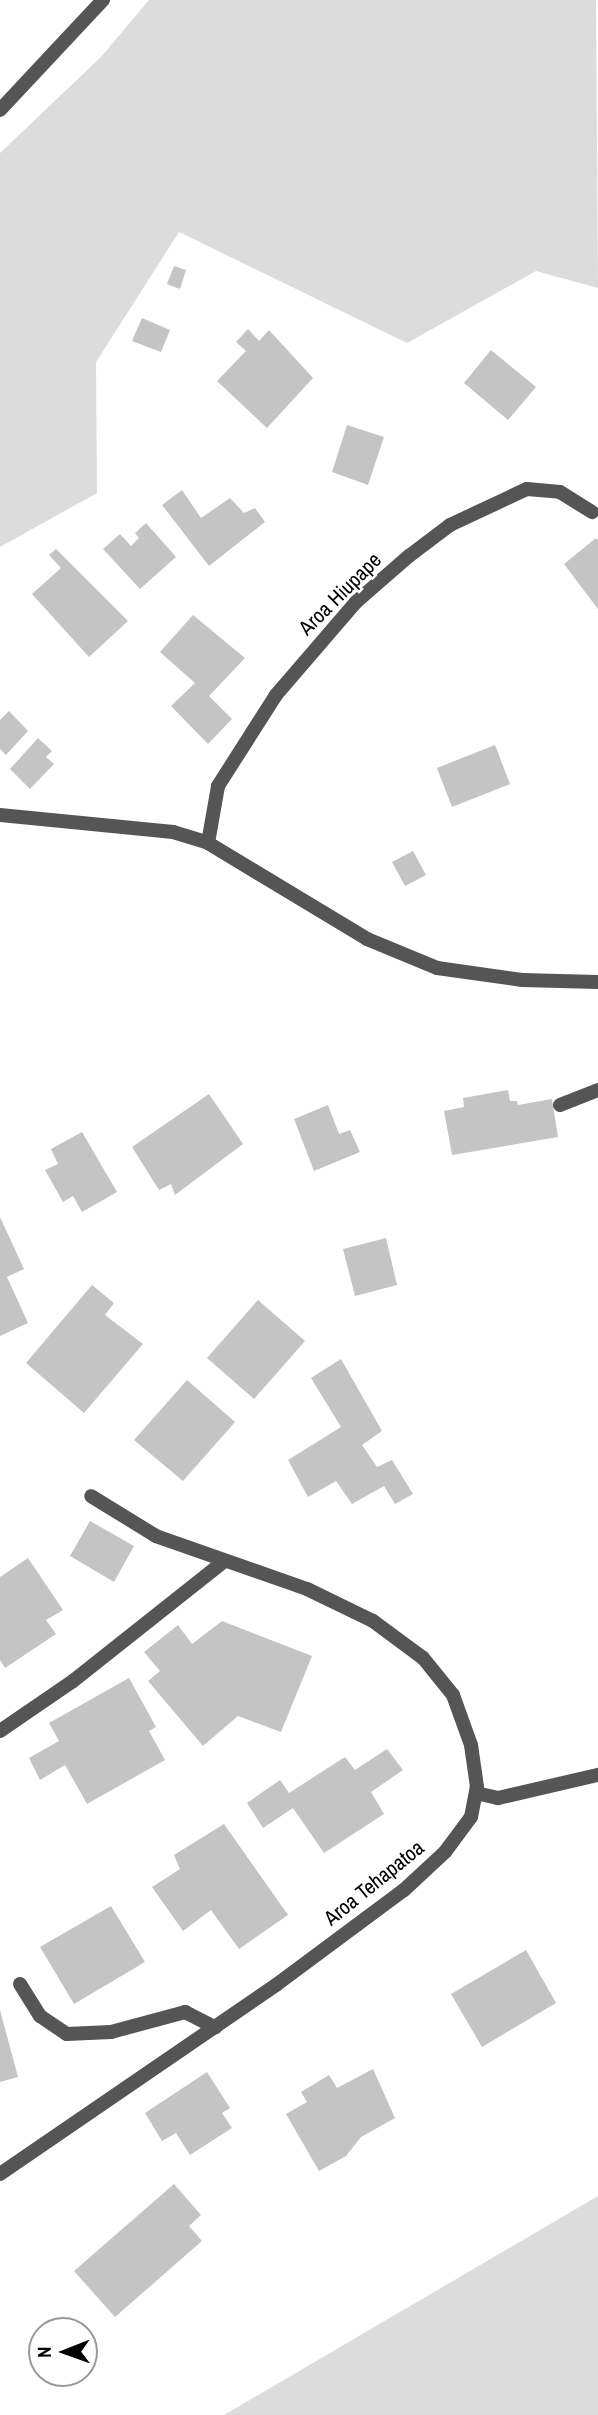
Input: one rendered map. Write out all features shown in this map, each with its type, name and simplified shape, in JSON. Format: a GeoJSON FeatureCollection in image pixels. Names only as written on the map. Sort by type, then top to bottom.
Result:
{"type":"FeatureCollection","features":[{"type":"Feature","properties":{"kind":"street"},"geometry":{"type":"LineString","coordinates":[[0,110],[103,0]]}},
{"type":"Feature","properties":{"kind":"street","name":"Aroa Hiupape"},"geometry":{"type":"LineString","coordinates":[[208,843],[218,786],[268,706],[348,611],[409,556],[450,525],[527,489],[560,492],[592,512]]}},
{"type":"Feature","properties":{"kind":"street"},"geometry":{"type":"LineString","coordinates":[[0,815],[148,829],[208,843],[367,939],[437,968],[522,980],[598,982]]}},
{"type":"Feature","properties":{"kind":"street"},"geometry":{"type":"LineString","coordinates":[[560,1105],[598,1090]]}},
{"type":"Feature","properties":{"kind":"street","name":"Aroa Tehapatoa"},"geometry":{"type":"LineString","coordinates":[[0,2174],[215,2027],[404,1890],[445,1852],[471,1817],[476,1793],[471,1745],[453,1695],[423,1658],[373,1621],[307,1589],[222,1563],[156,1536],[91,1496]]}},
{"type":"Feature","properties":{"kind":"street"},"geometry":{"type":"LineString","coordinates":[[0,1731],[72,1681],[222,1563]]}},
{"type":"Feature","properties":{"kind":"street"},"geometry":{"type":"LineString","coordinates":[[476,1793],[498,1798],[598,1775]]}},
{"type":"Feature","properties":{"kind":"street"},"geometry":{"type":"LineString","coordinates":[[20,1984],[40,2016],[67,2034],[111,2032],[184,2012],[215,2027]]}},
{"type":"Feature","properties":{"kind":"shaded area"},"geometry":{"type":"Polygon","coordinates":[[[149,0],[596,0],[598,288],[536,271],[407,343],[179,232],[96,362],[97,493],[0,547],[0,153],[101,57],[149,0]]]}},
{"type":"Feature","properties":{"kind":"shaded area"},"geometry":{"type":"Polygon","coordinates":[[[598,2196],[598,2415],[224,2415],[598,2196]]]}},
{"type":"Feature","properties":{"kind":"building"},"geometry":{"type":"Polygon","coordinates":[[[174,266],[186,270],[180,289],[167,284],[174,266]]]}},
{"type":"Feature","properties":{"kind":"building"},"geometry":{"type":"Polygon","coordinates":[[[142,318],[170,330],[161,352],[132,341],[142,318]]]}},
{"type":"Feature","properties":{"kind":"building"},"geometry":{"type":"Polygon","coordinates":[[[248,329],[259,341],[269,330],[313,378],[267,428],[217,381],[246,351],[236,342],[248,329]]]}},
{"type":"Feature","properties":{"kind":"building"},"geometry":{"type":"Polygon","coordinates":[[[491,350],[536,387],[508,420],[464,383],[491,350]]]}},
{"type":"Feature","properties":{"kind":"building"},"geometry":{"type":"Polygon","coordinates":[[[347,425],[384,437],[368,485],[332,472],[347,425]]]}},
{"type":"Feature","properties":{"kind":"building"},"geometry":{"type":"Polygon","coordinates":[[[182,490],[201,518],[230,498],[244,513],[255,508],[265,522],[209,566],[162,505],[182,490]]]}},
{"type":"Feature","properties":{"kind":"building"},"geometry":{"type":"Polygon","coordinates":[[[146,523],[176,557],[140,589],[103,549],[120,534],[131,546],[139,538],[135,533],[146,523]]]}},
{"type":"Feature","properties":{"kind":"building"},"geometry":{"type":"Polygon","coordinates":[[[596,538],[598,540],[598,609],[564,564],[596,538]]]}},
{"type":"Feature","properties":{"kind":"building"},"geometry":{"type":"Polygon","coordinates":[[[56,549],[128,621],[89,657],[32,594],[61,568],[49,555],[56,549]]]}},
{"type":"Feature","properties":{"kind":"building"},"geometry":{"type":"Polygon","coordinates":[[[193,615],[245,658],[209,696],[232,719],[208,744],[171,706],[195,683],[160,652],[193,615]]]}},
{"type":"Feature","properties":{"kind":"building"},"geometry":{"type":"Polygon","coordinates":[[[9,711],[28,731],[6,755],[0,749],[0,720],[9,711]]]}},
{"type":"Feature","properties":{"kind":"building"},"geometry":{"type":"Polygon","coordinates":[[[38,738],[52,751],[46,757],[54,764],[30,789],[10,769],[38,738]]]}},
{"type":"Feature","properties":{"kind":"building"},"geometry":{"type":"Polygon","coordinates":[[[495,745],[510,784],[452,807],[437,768],[495,745]]]}},
{"type":"Feature","properties":{"kind":"building"},"geometry":{"type":"Polygon","coordinates":[[[413,851],[426,875],[405,886],[392,862],[413,851]]]}},
{"type":"Feature","properties":{"kind":"building"},"geometry":{"type":"Polygon","coordinates":[[[508,1090],[510,1101],[517,1101],[518,1105],[552,1099],[558,1137],[452,1155],[444,1111],[464,1107],[463,1098],[508,1090]]]}},
{"type":"Feature","properties":{"kind":"building"},"geometry":{"type":"Polygon","coordinates":[[[209,1094],[243,1144],[175,1195],[171,1184],[159,1190],[132,1147],[209,1094]]]}},
{"type":"Feature","properties":{"kind":"building"},"geometry":{"type":"Polygon","coordinates":[[[328,1105],[339,1134],[350,1130],[360,1152],[314,1171],[294,1119],[328,1105]]]}},
{"type":"Feature","properties":{"kind":"building"},"geometry":{"type":"Polygon","coordinates":[[[82,1132],[117,1192],[82,1212],[73,1196],[63,1202],[45,1170],[58,1164],[51,1149],[82,1132]]]}},
{"type":"Feature","properties":{"kind":"building"},"geometry":{"type":"Polygon","coordinates":[[[0,1217],[24,1269],[7,1277],[28,1323],[0,1336],[0,1217]]]}},
{"type":"Feature","properties":{"kind":"building"},"geometry":{"type":"Polygon","coordinates":[[[386,1238],[397,1285],[355,1296],[343,1249],[386,1238]]]}},
{"type":"Feature","properties":{"kind":"building"},"geometry":{"type":"Polygon","coordinates":[[[92,1285],[114,1303],[105,1315],[143,1344],[84,1413],[26,1363],[92,1285]]]}},
{"type":"Feature","properties":{"kind":"building"},"geometry":{"type":"Polygon","coordinates":[[[258,1300],[305,1341],[254,1399],[207,1358],[258,1300]]]}},
{"type":"Feature","properties":{"kind":"building"},"geometry":{"type":"Polygon","coordinates":[[[341,1359],[382,1431],[362,1445],[377,1467],[392,1460],[413,1494],[395,1504],[384,1486],[352,1504],[336,1481],[308,1497],[288,1460],[341,1427],[311,1378],[341,1359]]]}},
{"type":"Feature","properties":{"kind":"building"},"geometry":{"type":"Polygon","coordinates":[[[187,1380],[235,1422],[183,1481],[134,1440],[187,1380]]]}},
{"type":"Feature","properties":{"kind":"building"},"geometry":{"type":"Polygon","coordinates":[[[90,1521],[134,1546],[114,1582],[70,1556],[90,1521]]]}},
{"type":"Feature","properties":{"kind":"building"},"geometry":{"type":"Polygon","coordinates":[[[28,1558],[63,1610],[46,1620],[56,1634],[5,1668],[0,1660],[0,1577],[28,1558]]]}},
{"type":"Feature","properties":{"kind":"building"},"geometry":{"type":"Polygon","coordinates":[[[222,1621],[312,1656],[281,1732],[238,1716],[203,1746],[148,1681],[160,1671],[144,1652],[178,1625],[192,1644],[222,1621]]]}},
{"type":"Feature","properties":{"kind":"building"},"geometry":{"type":"Polygon","coordinates":[[[129,1678],[156,1727],[149,1731],[165,1760],[87,1804],[65,1765],[40,1780],[29,1758],[59,1741],[49,1723],[129,1678]]]}},
{"type":"Feature","properties":{"kind":"building"},"geometry":{"type":"Polygon","coordinates":[[[387,1749],[403,1770],[371,1792],[384,1814],[324,1853],[293,1808],[263,1828],[247,1803],[280,1780],[289,1793],[345,1757],[355,1770],[387,1749]]]}},
{"type":"Feature","properties":{"kind":"building"},"geometry":{"type":"Polygon","coordinates":[[[224,1824],[288,1915],[239,1949],[211,1910],[183,1931],[152,1887],[180,1869],[174,1855],[224,1824]]]}},
{"type":"Feature","properties":{"kind":"building"},"geometry":{"type":"Polygon","coordinates":[[[111,1906],[145,1962],[74,2004],[40,1947],[111,1906]]]}},
{"type":"Feature","properties":{"kind":"building"},"geometry":{"type":"Polygon","coordinates":[[[526,1950],[556,2003],[482,2047],[451,1994],[526,1950]]]}},
{"type":"Feature","properties":{"kind":"building"},"geometry":{"type":"Polygon","coordinates":[[[0,2010],[18,2077],[0,2082],[0,2010]]]}},
{"type":"Feature","properties":{"kind":"building"},"geometry":{"type":"Polygon","coordinates":[[[373,2069],[395,2118],[361,2137],[346,2156],[319,2171],[286,2114],[307,2102],[301,2092],[329,2075],[337,2088],[373,2069]]]}},
{"type":"Feature","properties":{"kind":"building"},"geometry":{"type":"Polygon","coordinates":[[[207,2072],[230,2108],[222,2113],[232,2128],[190,2155],[176,2133],[162,2141],[145,2113],[207,2072]]]}},
{"type":"Feature","properties":{"kind":"building"},"geometry":{"type":"Polygon","coordinates":[[[174,2184],[201,2215],[189,2226],[202,2241],[115,2317],[74,2271],[174,2184]]]}}]}
